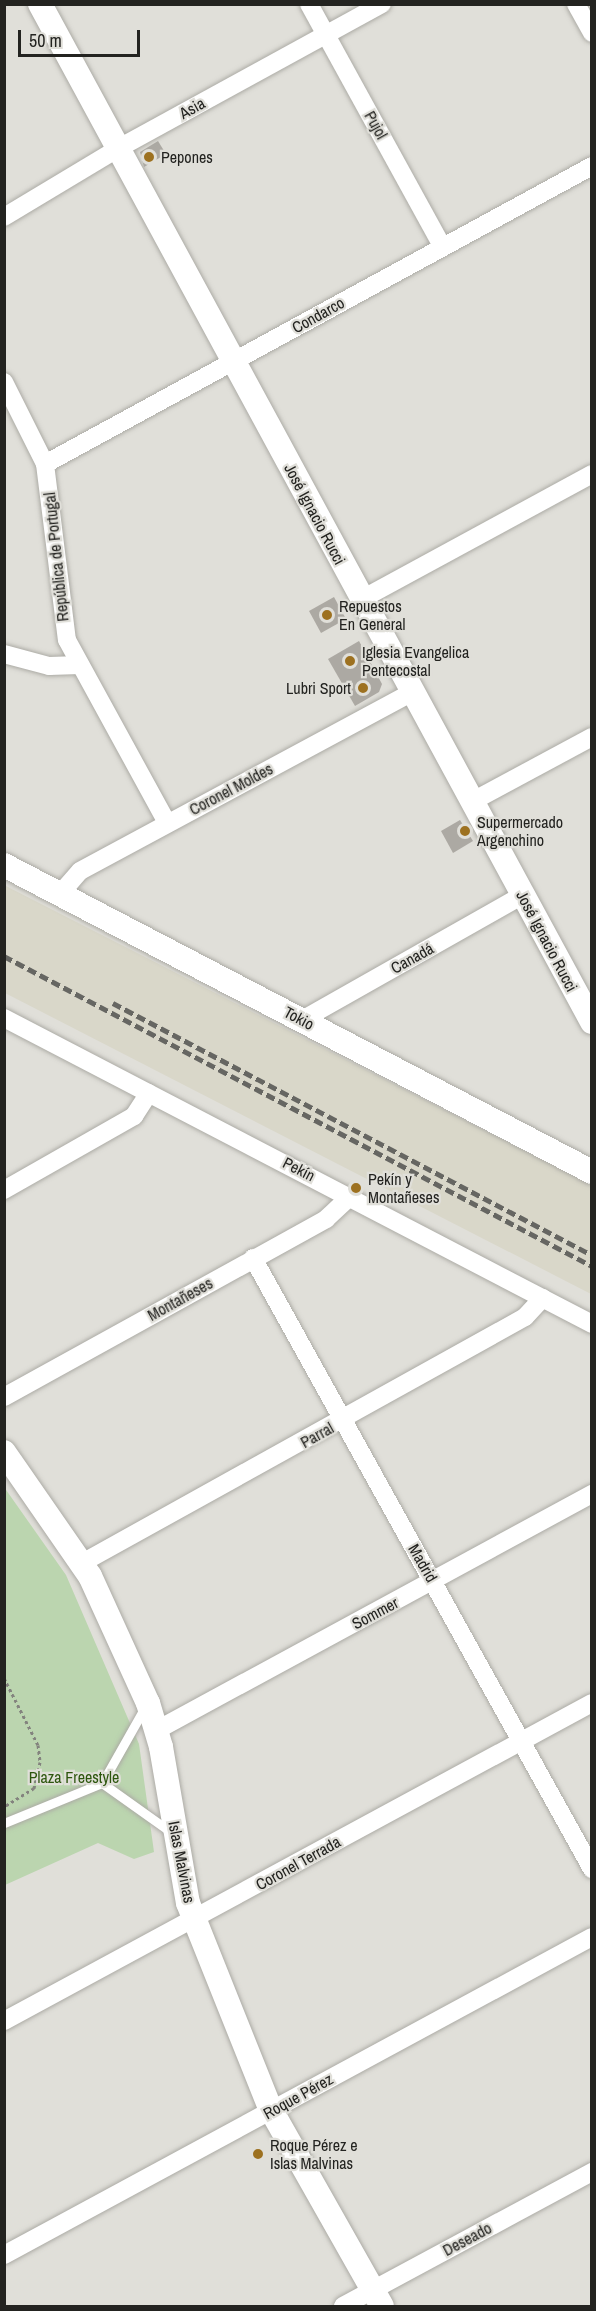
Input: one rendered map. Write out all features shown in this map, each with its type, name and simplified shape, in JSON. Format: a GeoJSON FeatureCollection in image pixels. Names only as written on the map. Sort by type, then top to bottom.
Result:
{"type":"FeatureCollection","features":[{"type":"Feature","properties":{"kind":"street","name":"José Ignacio Rucci"},"geometry":{"type":"LineString","coordinates":[[40,4],[410,693],[473,801],[523,896],[588,1009]]}},
{"type":"Feature","properties":{"kind":"street","name":"Pujol"},"geometry":{"type":"LineString","coordinates":[[309,4],[442,246]]}},
{"type":"Feature","properties":{"kind":"street","name":"Asia"},"geometry":{"type":"LineString","coordinates":[[4,218],[117,148],[382,4]]}},
{"type":"Feature","properties":{"kind":"street"},"geometry":{"type":"LineString","coordinates":[[576,4],[591,33]]}},
{"type":"Feature","properties":{"kind":"street","name":"Condarco"},"geometry":{"type":"LineString","coordinates":[[45,464],[234,363],[442,246],[591,166]]}},
{"type":"Feature","properties":{"kind":"street","name":"República de Portugal"},"geometry":{"type":"LineString","coordinates":[[4,382],[45,464],[60,616],[80,665],[167,823]]}},
{"type":"Feature","properties":{"kind":"street"},"geometry":{"type":"LineString","coordinates":[[360,600],[591,474]]}},
{"type":"Feature","properties":{"kind":"street"},"geometry":{"type":"LineString","coordinates":[[4,654],[49,666],[80,665]]}},
{"type":"Feature","properties":{"kind":"street","name":"Coronel Moldes"},"geometry":{"type":"LineString","coordinates":[[60,894],[80,871],[410,693]]}},
{"type":"Feature","properties":{"kind":"street"},"geometry":{"type":"LineString","coordinates":[[473,801],[591,737]]}},
{"type":"Feature","properties":{"kind":"street","name":"Tokio"},"geometry":{"type":"LineString","coordinates":[[4,866],[591,1172]]}},
{"type":"Feature","properties":{"kind":"street","name":"Canadá"},"geometry":{"type":"LineString","coordinates":[[302,1020],[523,896]]}},
{"type":"Feature","properties":{"kind":"street","name":"Pekín"},"geometry":{"type":"LineString","coordinates":[[4,1018],[351,1196],[591,1324]]}},
{"type":"Feature","properties":{"kind":"street"},"geometry":{"type":"LineString","coordinates":[[4,1190],[134,1116],[149,1093]]}},
{"type":"Feature","properties":{"kind":"street","name":"Montañeses"},"geometry":{"type":"LineString","coordinates":[[4,1397],[326,1219],[351,1196]]}},
{"type":"Feature","properties":{"kind":"street","name":"Madrid"},"geometry":{"type":"LineString","coordinates":[[253,1258],[342,1422],[434,1581],[591,1869]]}},
{"type":"Feature","properties":{"kind":"street","name":"Parral"},"geometry":{"type":"LineString","coordinates":[[82,1563],[342,1422],[525,1317],[543,1298]]}},
{"type":"Feature","properties":{"kind":"street","name":"Islas Malvinas"},"geometry":{"type":"LineString","coordinates":[[4,1452],[82,1563],[148,1703],[157,1730],[176,1837],[194,1919],[271,2110],[378,2298]]}},
{"type":"Feature","properties":{"kind":"street","name":"Sommer"},"geometry":{"type":"LineString","coordinates":[[157,1730],[591,1494]]}},
{"type":"Feature","properties":{"kind":"street","name":"Coronel Terrada"},"geometry":{"type":"LineString","coordinates":[[4,2021],[591,1703]]}},
{"type":"Feature","properties":{"kind":"street","name":"Roque Pérez"},"geometry":{"type":"LineString","coordinates":[[4,2255],[591,1937]]}},
{"type":"Feature","properties":{"kind":"street","name":"Deseado"},"geometry":{"type":"LineString","coordinates":[[343,2307],[378,2298],[591,2172]]}},
{"type":"Feature","properties":{"kind":"lane"},"geometry":{"type":"LineString","coordinates":[[4,1823],[102,1783],[148,1703]]}},
{"type":"Feature","properties":{"kind":"lane"},"geometry":{"type":"LineString","coordinates":[[102,1783],[176,1837]]}},
{"type":"Feature","properties":{"kind":"path"},"geometry":{"type":"LineString","coordinates":[[4,1678],[38,1745],[40,1762],[34,1788],[4,1807]]}},
{"type":"Feature","properties":{"kind":"shaded area"},"geometry":{"type":"Polygon","coordinates":[[[4,885],[591,1185],[591,1294],[5,993],[4,885]]]}},
{"type":"Feature","properties":{"kind":"green space","name":"Plaza Freestyle"},"geometry":{"type":"Polygon","coordinates":[[[4,1487],[66,1575],[139,1744],[154,1852],[134,1859],[98,1843],[5,1885],[4,1487]]]}},
{"type":"Feature","properties":{"kind":"building","name":"Pepones"},"geometry":{"type":"Polygon","coordinates":[[[158,141],[166,154],[144,167],[140,152],[158,141]]]}},
{"type":"Feature","properties":{"kind":"building","name":"Repuestos En General"},"geometry":{"type":"Polygon","coordinates":[[[334,597],[346,619],[321,633],[309,611],[334,597]]]}},
{"type":"Feature","properties":{"kind":"building"},"geometry":{"type":"Polygon","coordinates":[[[359,641],[382,684],[379,692],[355,706],[328,659],[359,641]]]}},
{"type":"Feature","properties":{"kind":"building"},"geometry":{"type":"Polygon","coordinates":[[[460,820],[473,841],[453,853],[441,831],[460,820]]]}},
{"type":"Feature","properties":{"kind":"railway"},"geometry":{"type":"LineString","coordinates":[[4,956],[592,1266]]}},
{"type":"Feature","properties":{"kind":"railway"},"geometry":{"type":"LineString","coordinates":[[113,1003],[592,1255]]}},
{"type":"Feature","properties":{"kind":"place","name":"Pepones"},"geometry":{"type":"Point","coordinates":[149,157]}},
{"type":"Feature","properties":{"kind":"place","name":"Repuestos En General"},"geometry":{"type":"Point","coordinates":[327,615]}},
{"type":"Feature","properties":{"kind":"place","name":"Iglesia Evangelica Pentecostal"},"geometry":{"type":"Point","coordinates":[350,661]}},
{"type":"Feature","properties":{"kind":"place","name":"Lubri Sport"},"geometry":{"type":"Point","coordinates":[363,688]}},
{"type":"Feature","properties":{"kind":"place","name":"Supermercado Argenchino"},"geometry":{"type":"Point","coordinates":[465,831]}},
{"type":"Feature","properties":{"kind":"place","name":"Pekín y Montañeses"},"geometry":{"type":"Point","coordinates":[356,1188]}},
{"type":"Feature","properties":{"kind":"place","name":"Roque Pérez e Islas Malvinas"},"geometry":{"type":"Point","coordinates":[258,2154]}}]}
